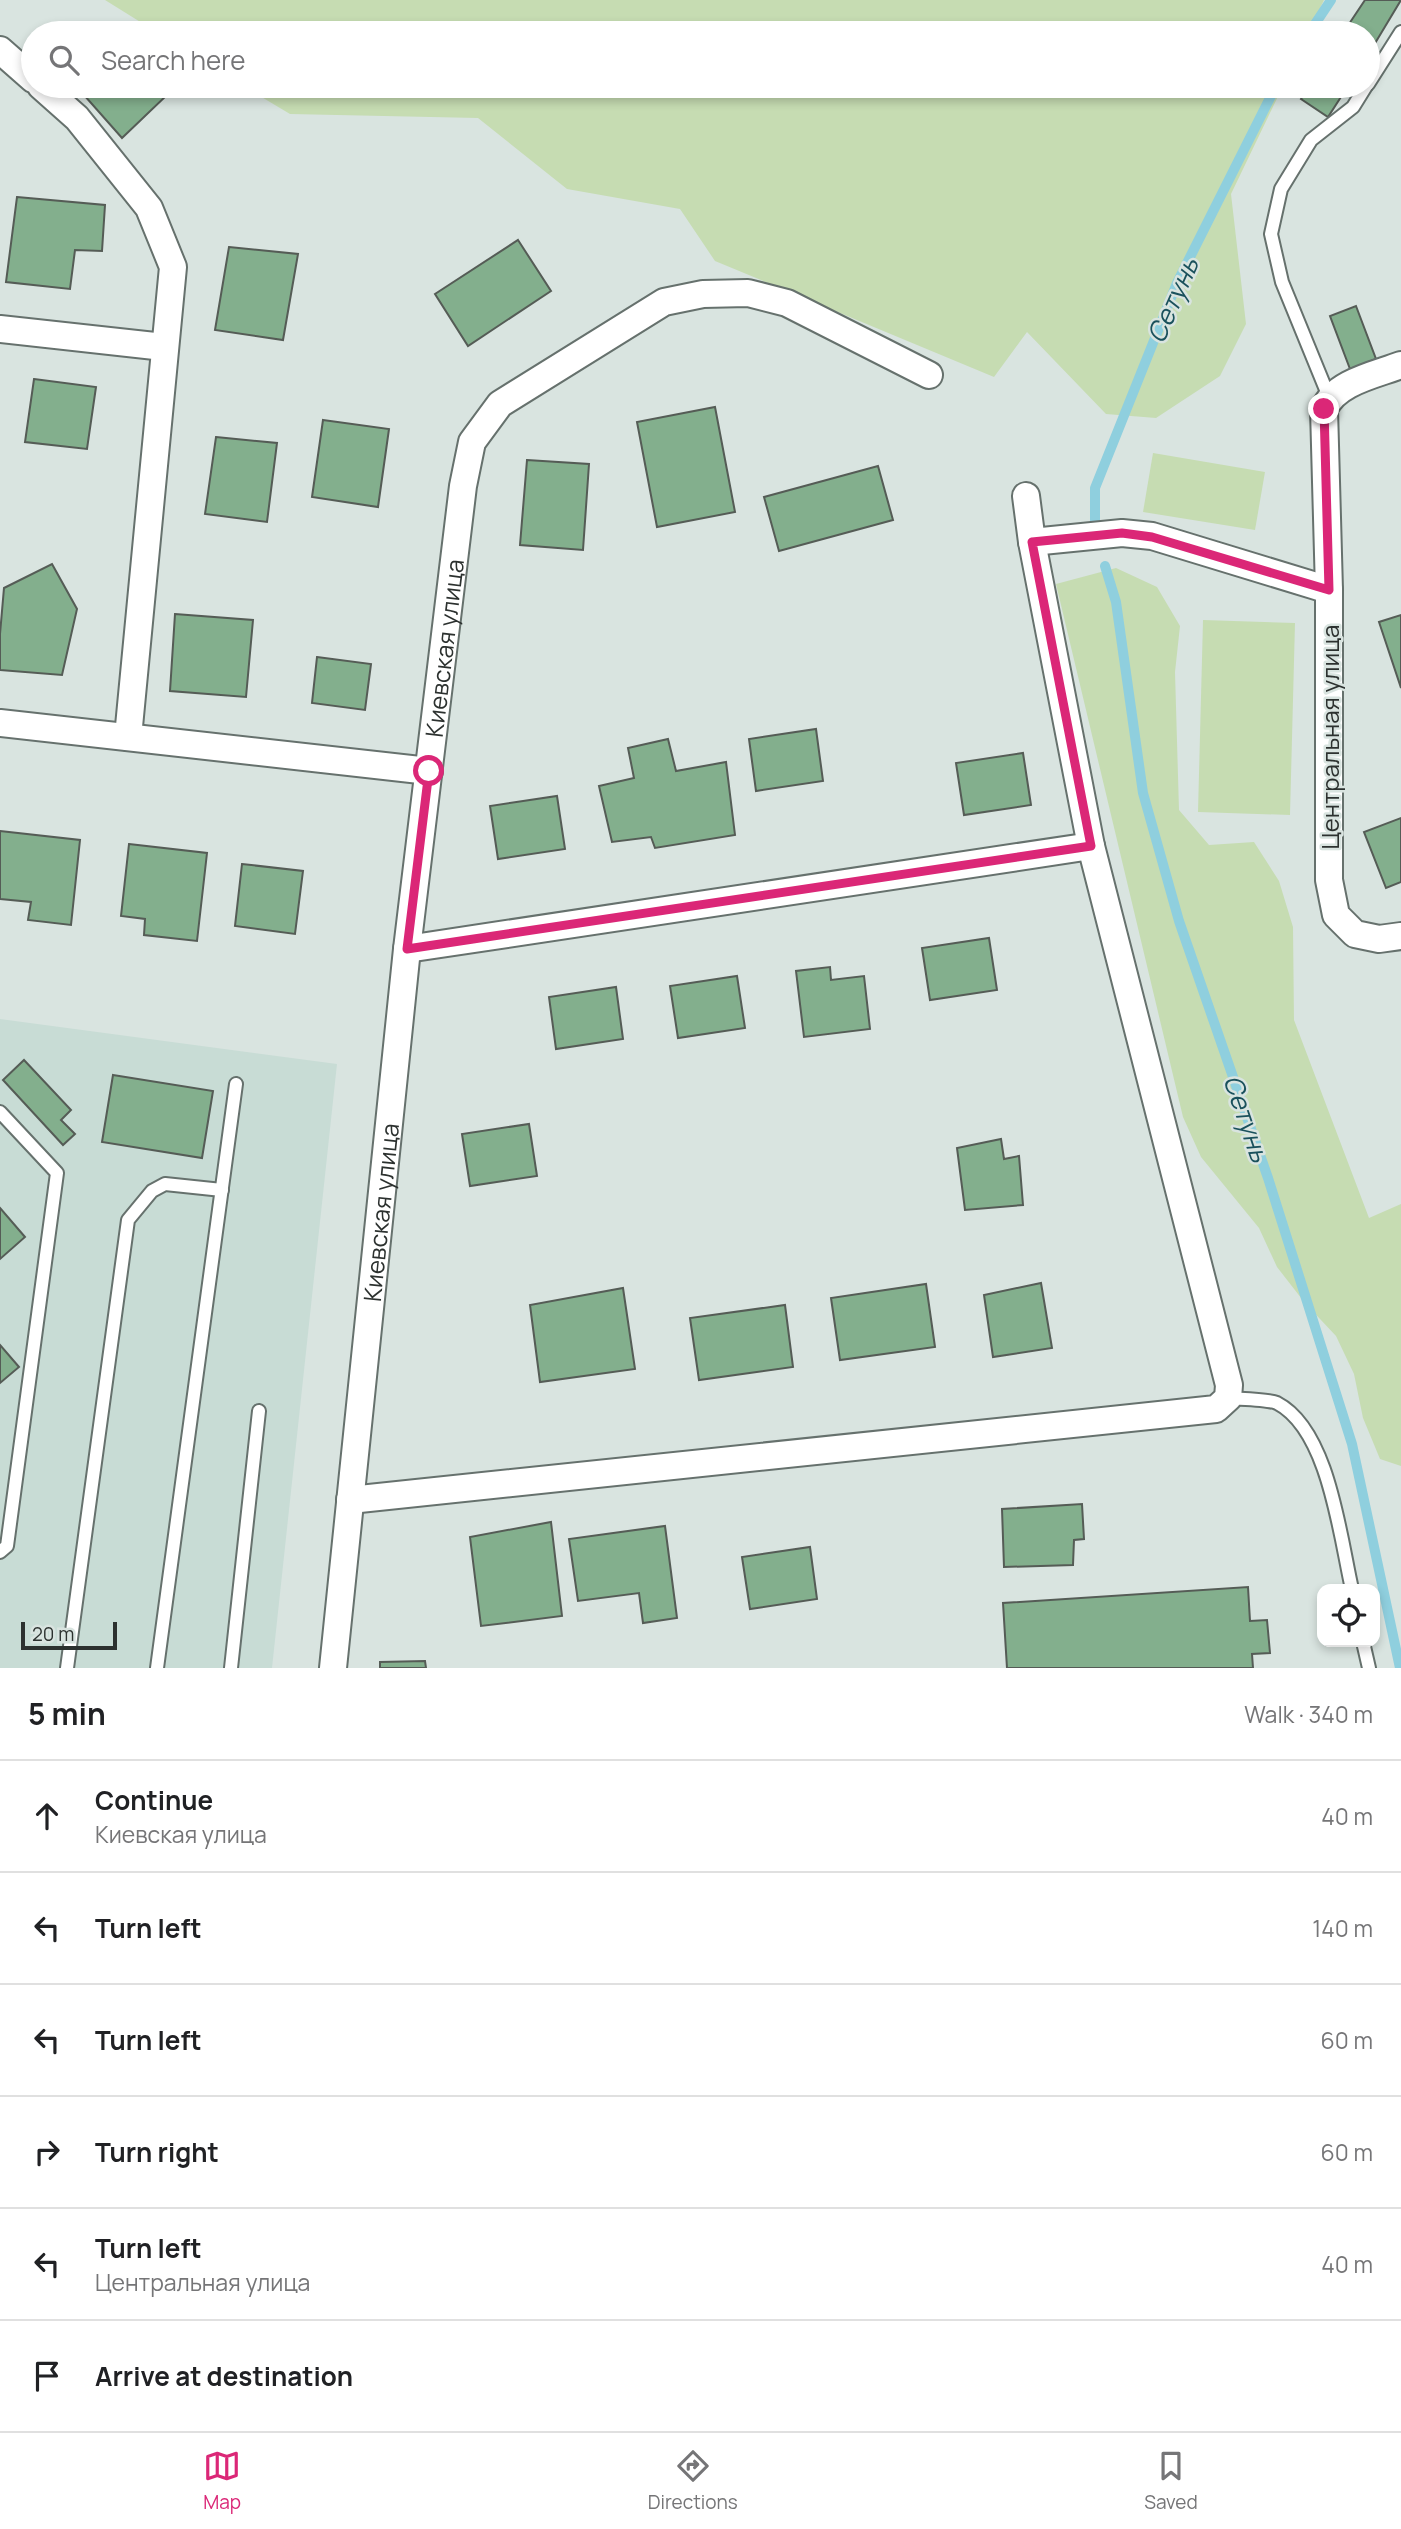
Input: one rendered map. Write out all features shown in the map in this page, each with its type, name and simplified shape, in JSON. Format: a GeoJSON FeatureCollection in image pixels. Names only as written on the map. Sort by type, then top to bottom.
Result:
{"type":"FeatureCollection","features":[{"type":"Feature","properties":{"kind":"street"},"geometry":{"type":"LineString","coordinates":[[0,50],[21,68]]}},
{"type":"Feature","properties":{"kind":"street"},"geometry":{"type":"LineString","coordinates":[[55,98],[78,118],[149,208],[173,267],[128,737]]}},
{"type":"Feature","properties":{"kind":"street","name":"Киевская улица"},"geometry":{"type":"LineString","coordinates":[[333,1668],[407,949],[463,485],[472,442],[500,404],[664,302],[703,294],[748,293],[787,303],[929,374]]}},
{"type":"Feature","properties":{"kind":"street"},"geometry":{"type":"LineString","coordinates":[[0,329],[164,347]]}},
{"type":"Feature","properties":{"kind":"street"},"geometry":{"type":"LineString","coordinates":[[1329,397],[1339,389],[1401,365]]}},
{"type":"Feature","properties":{"kind":"street","name":"Центральная улица"},"geometry":{"type":"LineString","coordinates":[[1329,397],[1324,409],[1329,590],[1329,880],[1336,915],[1355,934],[1379,939],[1401,936]]}},
{"type":"Feature","properties":{"kind":"street"},"geometry":{"type":"LineString","coordinates":[[350,1500],[1216,1409],[1228,1398],[1229,1385],[1091,846],[1032,542],[1026,496]]}},
{"type":"Feature","properties":{"kind":"street"},"geometry":{"type":"LineString","coordinates":[[1032,542],[1122,533],[1152,537],[1329,590]]}},
{"type":"Feature","properties":{"kind":"street"},"geometry":{"type":"LineString","coordinates":[[0,723],[429,771]]}},
{"type":"Feature","properties":{"kind":"street"},"geometry":{"type":"LineString","coordinates":[[407,949],[1091,846]]}},
{"type":"Feature","properties":{"kind":"lane"},"geometry":{"type":"LineString","coordinates":[[1380,65],[1401,32]]}},
{"type":"Feature","properties":{"kind":"lane"},"geometry":{"type":"LineString","coordinates":[[1329,397],[1282,282],[1271,234],[1281,188],[1311,140],[1353,107],[1359,98]]}},
{"type":"Feature","properties":{"kind":"lane"},"geometry":{"type":"LineString","coordinates":[[157,1668],[236,1084]]}},
{"type":"Feature","properties":{"kind":"lane"},"geometry":{"type":"LineString","coordinates":[[0,1112],[57,1173],[7,1546],[0,1552]]}},
{"type":"Feature","properties":{"kind":"lane"},"geometry":{"type":"LineString","coordinates":[[67,1668],[128,1220],[152,1191],[165,1184],[222,1190]]}},
{"type":"Feature","properties":{"kind":"lane"},"geometry":{"type":"LineString","coordinates":[[1228,1398],[1276,1403],[1302,1424],[1323,1461],[1351,1584]]}},
{"type":"Feature","properties":{"kind":"lane"},"geometry":{"type":"LineString","coordinates":[[231,1668],[258,1411]]}},
{"type":"Feature","properties":{"kind":"lane"},"geometry":{"type":"LineString","coordinates":[[1364,1647],[1369,1668]]}},
{"type":"Feature","properties":{"kind":"shaded area"},"geometry":{"type":"Polygon","coordinates":[[[0,1019],[337,1064],[272,1668],[0,1668],[0,1019]]]}},
{"type":"Feature","properties":{"kind":"green space"},"geometry":{"type":"Polygon","coordinates":[[[105,0],[1324,0],[1314,21],[139,21],[105,0]]]}},
{"type":"Feature","properties":{"kind":"green space"},"geometry":{"type":"Polygon","coordinates":[[[263,98],[1277,98],[1231,194],[1246,324],[1220,376],[1156,418],[1106,414],[1027,332],[994,377],[715,261],[680,209],[567,189],[478,118],[290,114],[263,98]]]}},
{"type":"Feature","properties":{"kind":"green space"},"geometry":{"type":"Polygon","coordinates":[[[1153,453],[1265,472],[1255,530],[1143,512],[1153,453]]]}},
{"type":"Feature","properties":{"kind":"green space"},"geometry":{"type":"Polygon","coordinates":[[[1116,568],[1157,587],[1180,626],[1175,672],[1179,810],[1209,845],[1254,842],[1279,881],[1293,927],[1294,1020],[1369,1218],[1401,1204],[1401,1466],[1380,1459],[1363,1418],[1354,1374],[1336,1336],[1305,1303],[1277,1267],[1259,1228],[1201,1157],[1183,1117],[1056,584],[1116,568]]]}},
{"type":"Feature","properties":{"kind":"green space"},"geometry":{"type":"Polygon","coordinates":[[[1203,620],[1295,623],[1290,815],[1198,812],[1203,620]]]}},
{"type":"Feature","properties":{"kind":"building"},"geometry":{"type":"Polygon","coordinates":[[[1365,0],[1401,0],[1380,35],[1380,21],[1351,21],[1365,0]]]}},
{"type":"Feature","properties":{"kind":"building"},"geometry":{"type":"Polygon","coordinates":[[[87,98],[164,98],[122,138],[87,98]]]}},
{"type":"Feature","properties":{"kind":"building"},"geometry":{"type":"Polygon","coordinates":[[[1302,98],[1340,98],[1328,117],[1302,98]]]}},
{"type":"Feature","properties":{"kind":"building"},"geometry":{"type":"Polygon","coordinates":[[[17,197],[105,205],[102,251],[75,250],[70,289],[6,282],[17,197]]]}},
{"type":"Feature","properties":{"kind":"building"},"geometry":{"type":"Polygon","coordinates":[[[518,240],[551,291],[468,346],[435,294],[518,240]]]}},
{"type":"Feature","properties":{"kind":"building"},"geometry":{"type":"Polygon","coordinates":[[[229,247],[298,254],[283,340],[215,330],[229,247]]]}},
{"type":"Feature","properties":{"kind":"building"},"geometry":{"type":"Polygon","coordinates":[[[1356,306],[1376,359],[1350,369],[1330,316],[1356,306]]]}},
{"type":"Feature","properties":{"kind":"building"},"geometry":{"type":"Polygon","coordinates":[[[34,379],[96,387],[87,449],[25,442],[34,379]]]}},
{"type":"Feature","properties":{"kind":"building"},"geometry":{"type":"Polygon","coordinates":[[[715,407],[735,512],[657,527],[637,422],[715,407]]]}},
{"type":"Feature","properties":{"kind":"building"},"geometry":{"type":"Polygon","coordinates":[[[323,420],[389,429],[378,507],[312,497],[323,420]]]}},
{"type":"Feature","properties":{"kind":"building"},"geometry":{"type":"Polygon","coordinates":[[[216,437],[277,443],[267,522],[205,514],[216,437]]]}},
{"type":"Feature","properties":{"kind":"building"},"geometry":{"type":"Polygon","coordinates":[[[527,460],[589,464],[583,550],[520,545],[527,460]]]}},
{"type":"Feature","properties":{"kind":"building"},"geometry":{"type":"Polygon","coordinates":[[[878,466],[893,520],[779,551],[764,497],[878,466]]]}},
{"type":"Feature","properties":{"kind":"building"},"geometry":{"type":"Polygon","coordinates":[[[52,564],[77,609],[62,675],[0,670],[4,588],[52,564]]]}},
{"type":"Feature","properties":{"kind":"building"},"geometry":{"type":"Polygon","coordinates":[[[175,614],[253,620],[246,697],[170,691],[175,614]]]}},
{"type":"Feature","properties":{"kind":"building"},"geometry":{"type":"Polygon","coordinates":[[[1401,615],[1401,688],[1379,622],[1401,615]]]}},
{"type":"Feature","properties":{"kind":"building"},"geometry":{"type":"Polygon","coordinates":[[[317,657],[371,664],[365,710],[312,703],[317,657]]]}},
{"type":"Feature","properties":{"kind":"building"},"geometry":{"type":"Polygon","coordinates":[[[816,729],[823,781],[756,791],[749,739],[816,729]]]}},
{"type":"Feature","properties":{"kind":"building"},"geometry":{"type":"Polygon","coordinates":[[[668,739],[676,771],[726,762],[735,835],[655,848],[651,837],[612,842],[599,786],[634,778],[628,748],[668,739]]]}},
{"type":"Feature","properties":{"kind":"building"},"geometry":{"type":"Polygon","coordinates":[[[1023,753],[1031,805],[964,815],[956,763],[1023,753]]]}},
{"type":"Feature","properties":{"kind":"building"},"geometry":{"type":"Polygon","coordinates":[[[557,796],[565,849],[498,859],[490,806],[557,796]]]}},
{"type":"Feature","properties":{"kind":"building"},"geometry":{"type":"Polygon","coordinates":[[[1401,818],[1401,882],[1386,888],[1364,832],[1401,818]]]}},
{"type":"Feature","properties":{"kind":"building"},"geometry":{"type":"Polygon","coordinates":[[[0,831],[80,840],[71,925],[28,920],[31,902],[0,899],[0,831]]]}},
{"type":"Feature","properties":{"kind":"building"},"geometry":{"type":"Polygon","coordinates":[[[129,844],[207,853],[197,941],[144,935],[145,919],[121,916],[129,844]]]}},
{"type":"Feature","properties":{"kind":"building"},"geometry":{"type":"Polygon","coordinates":[[[242,864],[303,871],[295,934],[235,926],[242,864]]]}},
{"type":"Feature","properties":{"kind":"building"},"geometry":{"type":"Polygon","coordinates":[[[989,938],[997,990],[930,1000],[922,948],[989,938]]]}},
{"type":"Feature","properties":{"kind":"building"},"geometry":{"type":"Polygon","coordinates":[[[830,967],[831,980],[864,976],[870,1029],[804,1037],[796,971],[830,967]]]}},
{"type":"Feature","properties":{"kind":"building"},"geometry":{"type":"Polygon","coordinates":[[[737,976],[745,1028],[678,1038],[670,986],[737,976]]]}},
{"type":"Feature","properties":{"kind":"building"},"geometry":{"type":"Polygon","coordinates":[[[616,987],[623,1039],[556,1049],[549,997],[616,987]]]}},
{"type":"Feature","properties":{"kind":"building"},"geometry":{"type":"Polygon","coordinates":[[[24,1060],[71,1110],[61,1120],[75,1134],[63,1145],[3,1080],[24,1060]]]}},
{"type":"Feature","properties":{"kind":"building"},"geometry":{"type":"Polygon","coordinates":[[[113,1075],[213,1091],[202,1158],[102,1142],[113,1075]]]}},
{"type":"Feature","properties":{"kind":"building"},"geometry":{"type":"Polygon","coordinates":[[[529,1124],[537,1176],[470,1186],[462,1134],[529,1124]]]}},
{"type":"Feature","properties":{"kind":"building"},"geometry":{"type":"Polygon","coordinates":[[[1001,1139],[1004,1159],[1019,1156],[1023,1205],[965,1210],[957,1148],[1001,1139]]]}},
{"type":"Feature","properties":{"kind":"building"},"geometry":{"type":"Polygon","coordinates":[[[0,1208],[25,1237],[0,1259],[0,1208]]]}},
{"type":"Feature","properties":{"kind":"building"},"geometry":{"type":"Polygon","coordinates":[[[1041,1283],[1052,1348],[993,1357],[984,1295],[1041,1283]]]}},
{"type":"Feature","properties":{"kind":"building"},"geometry":{"type":"Polygon","coordinates":[[[926,1284],[935,1347],[840,1360],[831,1298],[926,1284]]]}},
{"type":"Feature","properties":{"kind":"building"},"geometry":{"type":"Polygon","coordinates":[[[623,1288],[635,1369],[540,1382],[530,1305],[623,1288]]]}},
{"type":"Feature","properties":{"kind":"building"},"geometry":{"type":"Polygon","coordinates":[[[785,1305],[793,1367],[699,1380],[690,1318],[785,1305]]]}},
{"type":"Feature","properties":{"kind":"building"},"geometry":{"type":"Polygon","coordinates":[[[0,1345],[19,1367],[0,1383],[0,1345]]]}},
{"type":"Feature","properties":{"kind":"building"},"geometry":{"type":"Polygon","coordinates":[[[1082,1504],[1084,1539],[1074,1540],[1073,1565],[1004,1567],[1002,1509],[1082,1504]]]}},
{"type":"Feature","properties":{"kind":"building"},"geometry":{"type":"Polygon","coordinates":[[[551,1522],[562,1616],[481,1626],[470,1537],[551,1522]]]}},
{"type":"Feature","properties":{"kind":"building"},"geometry":{"type":"Polygon","coordinates":[[[665,1526],[677,1618],[643,1623],[639,1593],[578,1601],[569,1539],[665,1526]]]}},
{"type":"Feature","properties":{"kind":"building"},"geometry":{"type":"Polygon","coordinates":[[[810,1547],[817,1599],[750,1609],[742,1557],[810,1547]]]}},
{"type":"Feature","properties":{"kind":"building"},"geometry":{"type":"Polygon","coordinates":[[[1248,1587],[1250,1621],[1267,1620],[1270,1653],[1252,1654],[1253,1668],[1007,1668],[1003,1603],[1248,1587]]]}},
{"type":"Feature","properties":{"kind":"building"},"geometry":{"type":"Polygon","coordinates":[[[425,1661],[426,1668],[380,1668],[380,1662],[425,1661]]]}},
{"type":"Feature","properties":{"kind":"waterway","name":"Сетунь"},"geometry":{"type":"LineString","coordinates":[[1317,21],[1331,0]]}},
{"type":"Feature","properties":{"kind":"waterway","name":"Сетунь"},"geometry":{"type":"LineString","coordinates":[[1095,523],[1095,488],[1177,283],[1270,98]]}},
{"type":"Feature","properties":{"kind":"waterway","name":"Сетунь"},"geometry":{"type":"LineString","coordinates":[[1105,566],[1116,602],[1143,793],[1179,921],[1268,1178],[1352,1444],[1400,1668]]}},
{"type":"Feature","properties":{"kind":"route"},"geometry":{"type":"LineString","coordinates":[[429,771],[407,949],[1091,846],[1032,542],[1122,533],[1152,537],[1329,590],[1324,409]]}}]}
